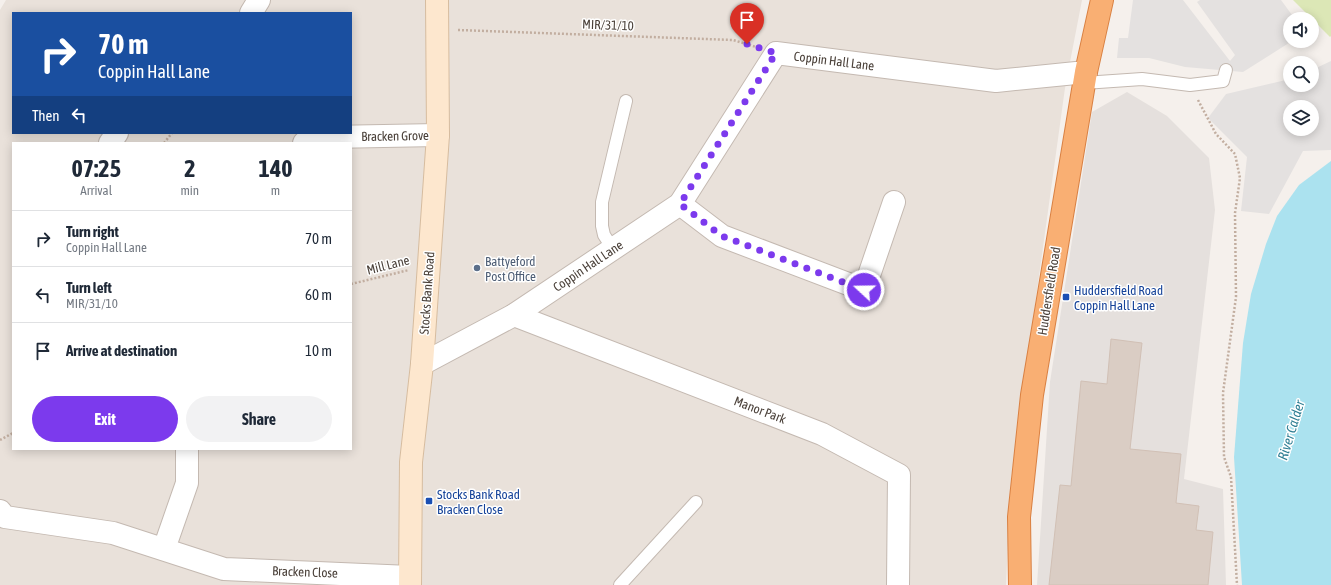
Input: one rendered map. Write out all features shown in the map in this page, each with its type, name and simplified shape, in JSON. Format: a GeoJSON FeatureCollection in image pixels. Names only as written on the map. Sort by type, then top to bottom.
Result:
{"type":"FeatureCollection","features":[{"type":"Feature","properties":{"kind":"highway","name":"Huddersfield Road"},"geometry":{"type":"LineString","coordinates":[[1020,585],[1019,516],[1032,394],[1085,77],[1102,0]]}},
{"type":"Feature","properties":{"kind":"street"},"geometry":{"type":"LineString","coordinates":[[252,12],[259,0]]}},
{"type":"Feature","properties":{"kind":"street","name":"Stocks Bank Road"},"geometry":{"type":"LineString","coordinates":[[410,581],[411,462],[422,364],[438,135],[438,0]]}},
{"type":"Feature","properties":{"kind":"street","name":"Coppin Hall Lane"},"geometry":{"type":"LineString","coordinates":[[422,364],[514,315],[680,204],[776,53],[996,81],[1085,77]]}},
{"type":"Feature","properties":{"kind":"street","name":"Bracken Grove"},"geometry":{"type":"LineString","coordinates":[[308,142],[329,137],[438,135]]}},
{"type":"Feature","properties":{"kind":"street"},"geometry":{"type":"LineString","coordinates":[[680,204],[722,236],[864,290],[894,202]]}},
{"type":"Feature","properties":{"kind":"street","name":"Manor Park"},"geometry":{"type":"LineString","coordinates":[[514,315],[822,434],[898,475],[898,585]]}},
{"type":"Feature","properties":{"kind":"street"},"geometry":{"type":"LineString","coordinates":[[164,549],[187,483],[187,450]]}},
{"type":"Feature","properties":{"kind":"street","name":"Bracken Close"},"geometry":{"type":"LineString","coordinates":[[2,517],[113,533],[164,549],[223,577],[410,581]]}},
{"type":"Feature","properties":{"kind":"lane"},"geometry":{"type":"LineString","coordinates":[[1085,77],[1142,79],[1190,85],[1223,81],[1226,70]]}},
{"type":"Feature","properties":{"kind":"lane"},"geometry":{"type":"LineString","coordinates":[[613,249],[604,235],[602,226],[602,202],[626,101]]}},
{"type":"Feature","properties":{"kind":"lane"},"geometry":{"type":"LineString","coordinates":[[620,585],[696,502]]}},
{"type":"Feature","properties":{"kind":"path","name":"MIR/31/10"},"geometry":{"type":"LineString","coordinates":[[438,29],[733,40],[776,53]]}},
{"type":"Feature","properties":{"kind":"path"},"geometry":{"type":"LineString","coordinates":[[1190,85],[1216,134],[1235,154],[1240,178],[1235,213],[1236,297],[1223,393],[1224,457],[1231,477],[1237,585]]}},
{"type":"Feature","properties":{"kind":"path"},"geometry":{"type":"LineString","coordinates":[[165,142],[171,134]]}},
{"type":"Feature","properties":{"kind":"path","name":"Mill Lane"},"geometry":{"type":"LineString","coordinates":[[352,284],[429,266]]}},
{"type":"Feature","properties":{"kind":"path"},"geometry":{"type":"LineString","coordinates":[[0,440],[12,434]]}},
{"type":"Feature","properties":{"kind":"shaded area"},"geometry":{"type":"Polygon","coordinates":[[[6,0],[1082,0],[1065,88],[1011,479],[1006,585],[0,585],[0,10],[6,0]]]}},
{"type":"Feature","properties":{"kind":"shaded area"},"geometry":{"type":"Polygon","coordinates":[[[1133,0],[1183,0],[1230,61],[1235,55],[1197,2],[1200,0],[1281,0],[1290,12],[1283,12],[1283,47],[1243,72],[1185,67],[1149,58],[1117,58],[1119,38],[1128,38],[1133,0]]]}},
{"type":"Feature","properties":{"kind":"shaded area"},"geometry":{"type":"Polygon","coordinates":[[[1331,61],[1331,150],[1303,151],[1269,214],[1241,211],[1247,157],[1208,118],[1226,94],[1283,81],[1283,92],[1319,92],[1319,67],[1331,61]]]}},
{"type":"Feature","properties":{"kind":"shaded area"},"geometry":{"type":"Polygon","coordinates":[[[1127,92],[1167,116],[1209,158],[1215,210],[1184,479],[1223,489],[1226,585],[1037,585],[1050,382],[1092,112],[1127,92]]]}},
{"type":"Feature","properties":{"kind":"green space"},"geometry":{"type":"Polygon","coordinates":[[[1293,0],[1331,0],[1331,36],[1330,37],[1319,26],[1319,12],[1305,12],[1293,0]]]}},
{"type":"Feature","properties":{"kind":"water","name":"River Calder"},"geometry":{"type":"Polygon","coordinates":[[[1331,161],[1331,585],[1242,585],[1234,457],[1243,343],[1251,294],[1266,244],[1277,216],[1299,185],[1331,161]]]}},
{"type":"Feature","properties":{"kind":"building"},"geometry":{"type":"Polygon","coordinates":[[[1111,339],[1142,343],[1130,449],[1181,454],[1176,503],[1199,506],[1196,530],[1213,532],[1208,585],[1049,585],[1060,485],[1071,486],[1081,381],[1107,384],[1111,339]]]}},
{"type":"Feature","properties":{"kind":"place","name":"Battyeford Post Office"},"geometry":{"type":"Point","coordinates":[477,268]}},
{"type":"Feature","properties":{"kind":"place","name":"Huddersfield Road Coppin Hall Lane"},"geometry":{"type":"Point","coordinates":[1066,297]}},
{"type":"Feature","properties":{"kind":"place","name":"Stocks Bank Road Bracken Close"},"geometry":{"type":"Point","coordinates":[429,501]}},
{"type":"Feature","properties":{"kind":"route"},"geometry":{"type":"LineString","coordinates":[[747,44],[776,53],[680,204],[722,236],[864,290]]}}]}
